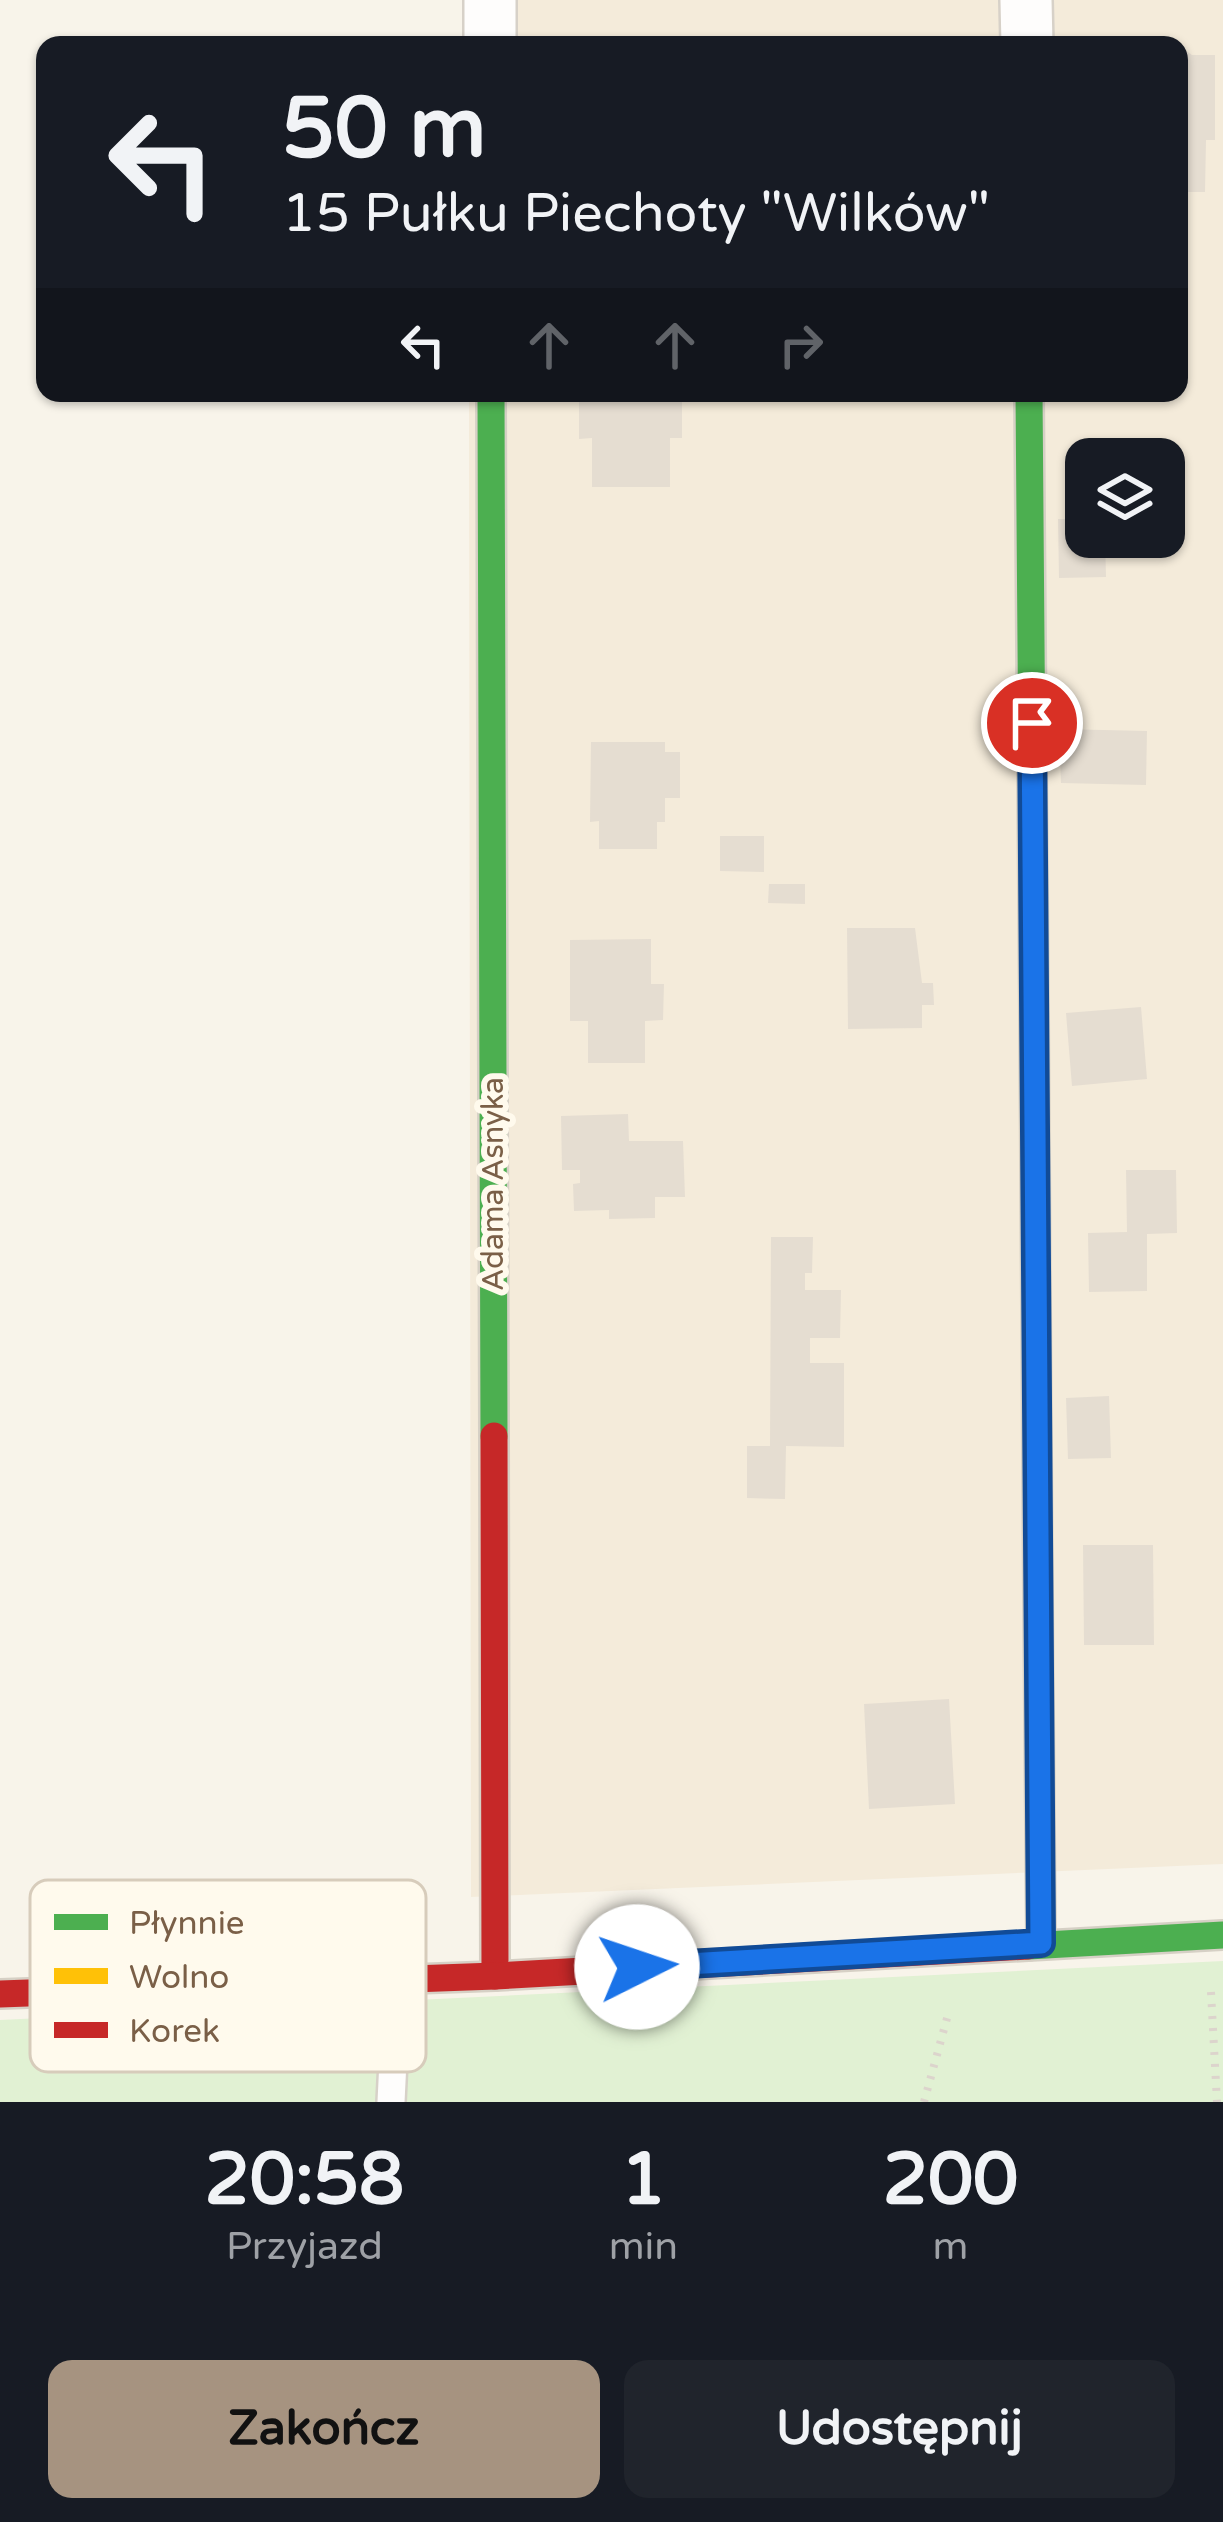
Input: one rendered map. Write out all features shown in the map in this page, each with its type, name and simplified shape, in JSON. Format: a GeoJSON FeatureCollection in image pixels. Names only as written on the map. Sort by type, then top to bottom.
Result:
{"type":"FeatureCollection","features":[{"type":"Feature","properties":{"kind":"street"},"geometry":{"type":"LineString","coordinates":[[490,0],[490,36]]}},
{"type":"Feature","properties":{"kind":"street"},"geometry":{"type":"LineString","coordinates":[[1026,0],[1027,36]]}},
{"type":"Feature","properties":{"kind":"street","name":"Adama Asnyka"},"geometry":{"type":"LineString","coordinates":[[490,402],[495,1976]]}},
{"type":"Feature","properties":{"kind":"street"},"geometry":{"type":"LineString","coordinates":[[1029,402],[1041,1943]]}},
{"type":"Feature","properties":{"kind":"street"},"geometry":{"type":"LineString","coordinates":[[426,1978],[1215,1936]]}},
{"type":"Feature","properties":{"kind":"street"},"geometry":{"type":"LineString","coordinates":[[0,1994],[30,1993]]}},
{"type":"Feature","properties":{"kind":"lane"},"geometry":{"type":"LineString","coordinates":[[391,2102],[393,2072]]}},
{"type":"Feature","properties":{"kind":"path"},"geometry":{"type":"LineString","coordinates":[[1215,1936],[1217,2102]]}},
{"type":"Feature","properties":{"kind":"path"},"geometry":{"type":"LineString","coordinates":[[924,2102],[967,1946]]}},
{"type":"Feature","properties":{"kind":"shaded area"},"geometry":{"type":"Polygon","coordinates":[[[468,0],[1223,0],[1223,1864],[471,1897],[469,402],[1188,402],[1188,36],[468,36],[468,0]]]}},
{"type":"Feature","properties":{"kind":"green space"},"geometry":{"type":"Polygon","coordinates":[[[1223,1961],[1223,2102],[0,2102],[0,2020],[30,2019],[30,2072],[426,2072],[426,1999],[1223,1961]]]}},
{"type":"Feature","properties":{"kind":"building"},"geometry":{"type":"Polygon","coordinates":[[[1188,52],[1215,55],[1215,140],[1206,140],[1205,192],[1188,192],[1188,52]]]}},
{"type":"Feature","properties":{"kind":"building"},"geometry":{"type":"Polygon","coordinates":[[[579,402],[682,402],[682,438],[670,438],[670,487],[592,487],[592,438],[579,439],[579,402]]]}},
{"type":"Feature","properties":{"kind":"building"},"geometry":{"type":"Polygon","coordinates":[[[1058,519],[1065,519],[1065,558],[1106,558],[1106,577],[1059,578],[1058,519]]]}},
{"type":"Feature","properties":{"kind":"building"},"geometry":{"type":"Polygon","coordinates":[[[1059,729],[1147,731],[1146,785],[1061,783],[1059,729]]]}},
{"type":"Feature","properties":{"kind":"building"},"geometry":{"type":"Polygon","coordinates":[[[591,742],[665,742],[665,752],[680,752],[680,798],[665,798],[665,822],[657,822],[657,849],[599,849],[599,821],[590,822],[591,742]]]}},
{"type":"Feature","properties":{"kind":"building"},"geometry":{"type":"Polygon","coordinates":[[[720,836],[764,836],[764,872],[720,871],[720,836]]]}},
{"type":"Feature","properties":{"kind":"building"},"geometry":{"type":"Polygon","coordinates":[[[769,884],[805,884],[805,904],[768,903],[769,884]]]}},
{"type":"Feature","properties":{"kind":"building"},"geometry":{"type":"Polygon","coordinates":[[[847,928],[915,928],[922,983],[933,983],[934,1005],[922,1005],[922,1028],[848,1029],[847,928]]]}},
{"type":"Feature","properties":{"kind":"building"},"geometry":{"type":"Polygon","coordinates":[[[651,939],[651,984],[664,984],[663,1020],[645,1021],[645,1063],[588,1063],[588,1021],[570,1021],[570,940],[651,939]]]}},
{"type":"Feature","properties":{"kind":"building"},"geometry":{"type":"Polygon","coordinates":[[[1141,1007],[1147,1079],[1072,1086],[1066,1013],[1141,1007]]]}},
{"type":"Feature","properties":{"kind":"building"},"geometry":{"type":"Polygon","coordinates":[[[628,1114],[629,1141],[683,1141],[685,1197],[655,1197],[655,1218],[609,1219],[609,1210],[574,1211],[573,1184],[580,1183],[580,1170],[562,1170],[561,1116],[628,1114]]]}},
{"type":"Feature","properties":{"kind":"building"},"geometry":{"type":"Polygon","coordinates":[[[1126,1170],[1176,1170],[1177,1233],[1147,1234],[1147,1291],[1089,1292],[1088,1233],[1127,1232],[1126,1170]]]}},
{"type":"Feature","properties":{"kind":"building"},"geometry":{"type":"Polygon","coordinates":[[[771,1237],[813,1237],[812,1273],[805,1273],[805,1290],[841,1290],[840,1338],[810,1338],[810,1363],[844,1363],[844,1447],[786,1446],[785,1499],[747,1498],[747,1446],[770,1446],[771,1237]]]}},
{"type":"Feature","properties":{"kind":"building"},"geometry":{"type":"Polygon","coordinates":[[[1109,1396],[1111,1458],[1068,1459],[1066,1398],[1109,1396]]]}},
{"type":"Feature","properties":{"kind":"building"},"geometry":{"type":"Polygon","coordinates":[[[1083,1545],[1153,1545],[1154,1645],[1084,1645],[1083,1545]]]}},
{"type":"Feature","properties":{"kind":"building"},"geometry":{"type":"Polygon","coordinates":[[[949,1699],[955,1804],[869,1809],[864,1704],[949,1699]]]}},
{"type":"Feature","properties":{"kind":"traffic: fast"},"geometry":{"type":"LineString","coordinates":[[491,402],[494,1436]]}},
{"type":"Feature","properties":{"kind":"traffic: fast"},"geometry":{"type":"LineString","coordinates":[[1029,402],[1034,1017]]}},
{"type":"Feature","properties":{"kind":"traffic: fast"},"geometry":{"type":"LineString","coordinates":[[1028,1946],[1223,1935]]}},
{"type":"Feature","properties":{"kind":"traffic: slow"},"geometry":{"type":"LineString","coordinates":[[1038,1597],[1041,1944]]}},
{"type":"Feature","properties":{"kind":"traffic: jam"},"geometry":{"type":"LineString","coordinates":[[1034,1017],[1038,1597]]}},
{"type":"Feature","properties":{"kind":"traffic: jam"},"geometry":{"type":"LineString","coordinates":[[494,1436],[495,1976]]}},
{"type":"Feature","properties":{"kind":"traffic: jam"},"geometry":{"type":"LineString","coordinates":[[426,1979],[1028,1946]]}},
{"type":"Feature","properties":{"kind":"traffic: jam"},"geometry":{"type":"LineString","coordinates":[[0,1994],[30,1993]]}},
{"type":"Feature","properties":{"kind":"route"},"geometry":{"type":"LineString","coordinates":[[637,1967],[1041,1943],[1032,723]]}}]}
